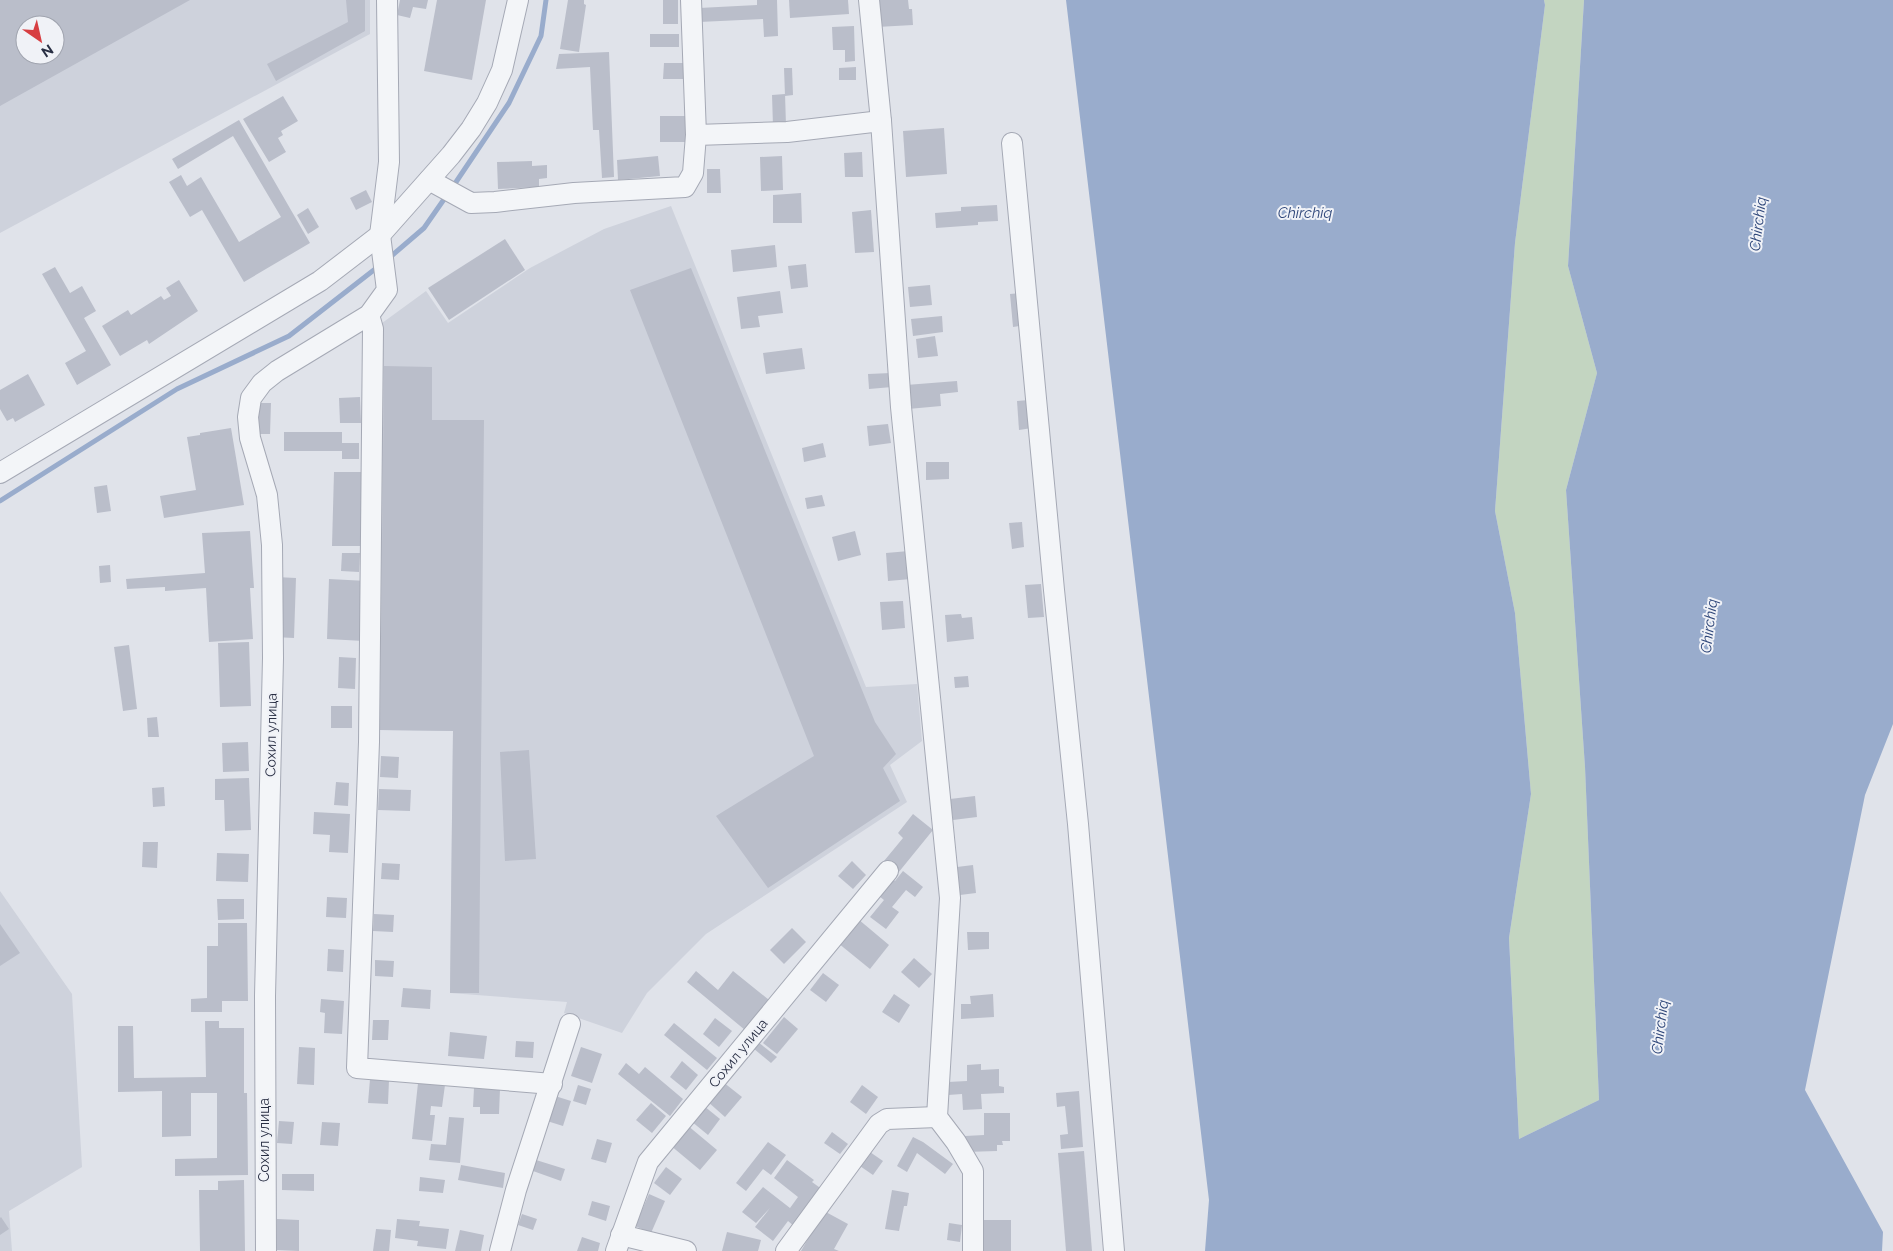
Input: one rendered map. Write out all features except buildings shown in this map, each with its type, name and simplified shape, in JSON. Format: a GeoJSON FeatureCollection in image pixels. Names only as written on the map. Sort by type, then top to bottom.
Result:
{"type":"FeatureCollection","features":[{"type":"Feature","properties":{"kind":"street"},"geometry":{"type":"LineString","coordinates":[[380,235],[389,162],[387,0]]}},
{"type":"Feature","properties":{"kind":"street"},"geometry":{"type":"LineString","coordinates":[[0,473],[320,281],[380,235],[471,129],[495,87],[502,70],[518,0]]}},
{"type":"Feature","properties":{"kind":"street"},"geometry":{"type":"LineString","coordinates":[[429,180],[471,203],[684,187],[693,173],[696,134],[691,0]]}},
{"type":"Feature","properties":{"kind":"street"},"geometry":{"type":"LineString","coordinates":[[869,0],[901,407],[950,898],[937,1117],[956,1142],[973,1171],[973,1250]]}},
{"type":"Feature","properties":{"kind":"street"},"geometry":{"type":"LineString","coordinates":[[696,134],[787,132],[880,121]]}},
{"type":"Feature","properties":{"kind":"street"},"geometry":{"type":"LineString","coordinates":[[1012,143],[1078,824],[1114,1251]]}},
{"type":"Feature","properties":{"kind":"street","name":"Сохил улица"},"geometry":{"type":"LineString","coordinates":[[266,1251],[265,996],[274,658],[272,553],[267,495],[250,438],[248,418],[251,398],[262,383],[277,371],[369,315],[386,290],[380,235]]}},
{"type":"Feature","properties":{"kind":"street"},"geometry":{"type":"LineString","coordinates":[[369,315],[373,329],[369,742],[357,1068],[552,1084]]}},
{"type":"Feature","properties":{"kind":"street","name":"Сохил улица"},"geometry":{"type":"LineString","coordinates":[[618,1243],[648,1162],[888,871]]}},
{"type":"Feature","properties":{"kind":"street"},"geometry":{"type":"LineString","coordinates":[[500,1251],[516,1190],[570,1024]]}},
{"type":"Feature","properties":{"kind":"street"},"geometry":{"type":"LineString","coordinates":[[786,1251],[879,1124],[887,1119],[937,1117]]}},
{"type":"Feature","properties":{"kind":"street"},"geometry":{"type":"LineString","coordinates":[[618,1243],[686,1251]]}},
{"type":"Feature","properties":{"kind":"shaded area"},"geometry":{"type":"Polygon","coordinates":[[[0,0],[370,0],[370,34],[0,233],[0,0]]]}},
{"type":"Feature","properties":{"kind":"shaded area"},"geometry":{"type":"Polygon","coordinates":[[[671,206],[866,687],[917,684],[922,741],[890,765],[907,802],[706,934],[647,993],[622,1033],[564,1013],[567,1002],[450,993],[453,731],[380,730],[378,326],[426,291],[448,323],[530,268],[604,229],[671,206]]]}},
{"type":"Feature","properties":{"kind":"shaded area"},"geometry":{"type":"Polygon","coordinates":[[[0,891],[72,994],[82,1167],[9,1211],[12,1251],[0,1251],[0,891]]]}},
{"type":"Feature","properties":{"kind":"green space"},"geometry":{"type":"Polygon","coordinates":[[[1544,0],[1584,0],[1568,266],[1597,373],[1566,490],[1585,767],[1599,1100],[1519,1139],[1509,938],[1531,794],[1515,613],[1495,511],[1515,243],[1545,5],[1544,0]]]}},
{"type":"Feature","properties":{"kind":"water","name":"Chirchiq"},"geometry":{"type":"Polygon","coordinates":[[[1066,0],[1544,0],[1545,5],[1515,243],[1495,511],[1515,613],[1531,794],[1509,938],[1519,1139],[1599,1100],[1585,767],[1566,490],[1597,373],[1568,266],[1584,0],[1893,0],[1893,724],[1865,795],[1805,1090],[1883,1232],[1882,1251],[1205,1251],[1209,1200],[1066,0]]]}},
{"type":"Feature","properties":{"kind":"waterway"},"geometry":{"type":"LineString","coordinates":[[452,188],[509,103],[541,36],[546,0]]}},
{"type":"Feature","properties":{"kind":"waterway"},"geometry":{"type":"LineString","coordinates":[[389,258],[424,228],[447,195]]}},
{"type":"Feature","properties":{"kind":"waterway"},"geometry":{"type":"LineString","coordinates":[[0,501],[177,389],[289,336],[379,266]]}}]}
